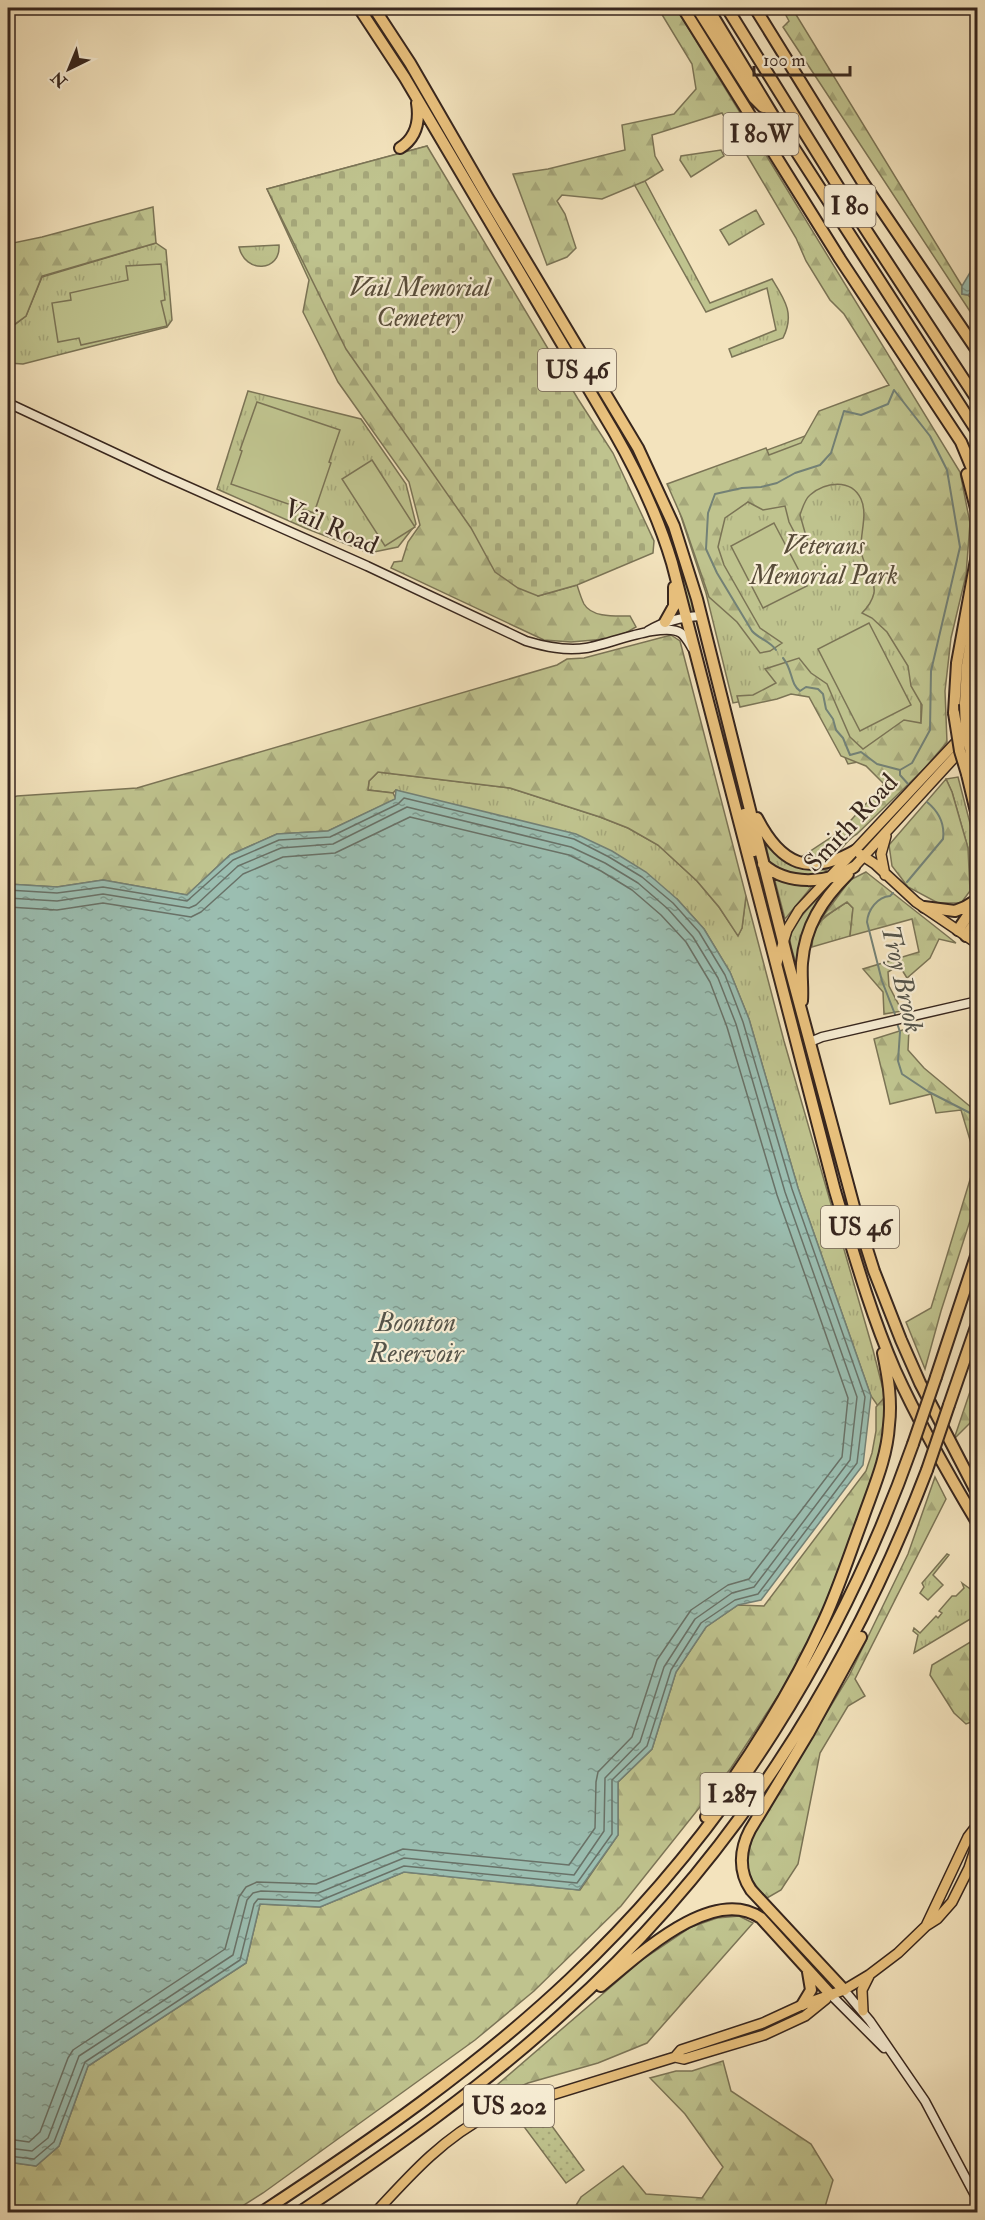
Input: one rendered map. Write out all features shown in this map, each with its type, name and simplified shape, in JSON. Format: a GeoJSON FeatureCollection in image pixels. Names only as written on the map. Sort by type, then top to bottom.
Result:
{"type":"FeatureCollection","features":[{"type":"Feature","properties":{"kind":"highway","name":"US 46"},"geometry":{"type":"LineString","coordinates":[[359,8],[379,36],[636,470],[656,514],[670,554],[687,617],[745,850],[777,963],[835,1191],[870,1303],[895,1368],[919,1420],[978,1524]]}},
{"type":"Feature","properties":{"kind":"highway","name":"US 46"},"geometry":{"type":"LineString","coordinates":[[374,8],[410,63],[638,448],[674,526],[701,616],[847,1184],[874,1271],[920,1383],[978,1495]]}},
{"type":"Feature","properties":{"kind":"highway","name":"I 80W"},"geometry":{"type":"LineString","coordinates":[[683,8],[834,250],[948,423]]}},
{"type":"Feature","properties":{"kind":"highway"},"geometry":{"type":"LineString","coordinates":[[697,8],[753,98],[774,117]]}},
{"type":"Feature","properties":{"kind":"highway","name":"I 80"},"geometry":{"type":"LineString","coordinates":[[708,8],[894,306],[978,433]]}},
{"type":"Feature","properties":{"kind":"highway","name":"I 80"},"geometry":{"type":"LineString","coordinates":[[727,8],[836,184],[978,401]]}},
{"type":"Feature","properties":{"kind":"highway"},"geometry":{"type":"LineString","coordinates":[[755,8],[862,181],[978,352]]}},
{"type":"Feature","properties":{"kind":"highway"},"geometry":{"type":"LineString","coordinates":[[399,148],[412,139],[417,125],[417,100]]}},
{"type":"Feature","properties":{"kind":"highway"},"geometry":{"type":"LineString","coordinates":[[438,136],[444,137],[453,148],[466,170],[488,198]]}},
{"type":"Feature","properties":{"kind":"highway"},"geometry":{"type":"LineString","coordinates":[[962,330],[978,342]]}},
{"type":"Feature","properties":{"kind":"highway"},"geometry":{"type":"LineString","coordinates":[[948,423],[961,442],[978,483]]}},
{"type":"Feature","properties":{"kind":"highway"},"geometry":{"type":"LineString","coordinates":[[948,423],[955,447],[969,477],[978,516]]}},
{"type":"Feature","properties":{"kind":"highway"},"geometry":{"type":"LineString","coordinates":[[978,549],[957,663],[954,713],[960,751],[973,772],[978,820]]}},
{"type":"Feature","properties":{"kind":"highway"},"geometry":{"type":"LineString","coordinates":[[665,622],[675,602],[670,554]]}},
{"type":"Feature","properties":{"kind":"highway"},"geometry":{"type":"LineString","coordinates":[[978,602],[967,665],[964,704],[966,731],[978,802]]}},
{"type":"Feature","properties":{"kind":"highway"},"geometry":{"type":"LineString","coordinates":[[703,682],[723,732],[752,845],[765,866],[774,873],[792,878],[830,878],[854,867]]}},
{"type":"Feature","properties":{"kind":"highway"},"geometry":{"type":"LineString","coordinates":[[749,802],[775,847],[788,857],[815,865],[860,854]]}},
{"type":"Feature","properties":{"kind":"highway"},"geometry":{"type":"LineString","coordinates":[[802,1012],[802,963],[809,928],[824,900],[854,867]]}},
{"type":"Feature","properties":{"kind":"highway"},"geometry":{"type":"LineString","coordinates":[[924,907],[955,911],[978,900]]}},
{"type":"Feature","properties":{"kind":"highway"},"geometry":{"type":"LineString","coordinates":[[962,933],[978,900]]}},
{"type":"Feature","properties":{"kind":"highway"},"geometry":{"type":"LineString","coordinates":[[962,933],[978,920]]}},
{"type":"Feature","properties":{"kind":"highway","name":"I 287"},"geometry":{"type":"LineString","coordinates":[[262,2212],[395,2120],[491,2048],[571,1978],[652,1894],[726,1803],[775,1731],[805,1681],[871,1552],[913,1444],[978,1250]]}},
{"type":"Feature","properties":{"kind":"highway"},"geometry":{"type":"LineString","coordinates":[[652,1894],[739,1772],[793,1683],[825,1617],[877,1482],[886,1448],[890,1409],[884,1353],[870,1303]]}},
{"type":"Feature","properties":{"kind":"highway","name":"I 287"},"geometry":{"type":"LineString","coordinates":[[300,2212],[417,2130],[489,2076],[542,2032],[585,1993],[667,1907],[724,1839],[776,1767],[823,1692],[865,1613],[902,1534],[927,1470],[978,1321]]}},
{"type":"Feature","properties":{"kind":"highway"},"geometry":{"type":"LineString","coordinates":[[960,1464],[973,1476],[978,1477]]}},
{"type":"Feature","properties":{"kind":"highway"},"geometry":{"type":"LineString","coordinates":[[844,1990],[751,1890],[743,1872],[742,1851],[750,1830],[829,1698],[876,1607],[927,1470]]}},
{"type":"Feature","properties":{"kind":"highway"},"geometry":{"type":"LineString","coordinates":[[542,2032],[659,1940],[691,1920],[715,1911],[737,1909],[756,1915],[766,1923],[831,1995]]}},
{"type":"Feature","properties":{"kind":"highway"},"geometry":{"type":"LineString","coordinates":[[802,2005],[809,1995],[811,1985],[805,1966]]}},
{"type":"Feature","properties":{"kind":"main road","name":"Smith Road"},"geometry":{"type":"LineString","coordinates":[[777,963],[783,940],[799,910],[830,878],[887,833],[964,747],[977,726]]}},
{"type":"Feature","properties":{"kind":"main road","name":"Smith Road"},"geometry":{"type":"LineString","coordinates":[[854,867],[860,854],[959,739],[977,726]]}},
{"type":"Feature","properties":{"kind":"main road"},"geometry":{"type":"LineString","coordinates":[[885,874],[881,854],[887,833]]}},
{"type":"Feature","properties":{"kind":"main road"},"geometry":{"type":"LineString","coordinates":[[860,854],[924,907],[978,944]]}},
{"type":"Feature","properties":{"kind":"main road","name":"US 202"},"geometry":{"type":"LineString","coordinates":[[926,1926],[968,1837],[978,1824]]}},
{"type":"Feature","properties":{"kind":"main road","name":"US 202"},"geometry":{"type":"LineString","coordinates":[[675,2057],[681,2050],[764,2023],[802,2005],[844,1990],[869,1975],[898,1953],[926,1926],[938,1919],[952,1902],[969,1869],[978,1841]]}},
{"type":"Feature","properties":{"kind":"main road"},"geometry":{"type":"LineString","coordinates":[[863,2011],[862,1990],[869,1975]]}},
{"type":"Feature","properties":{"kind":"main road","name":"US 202"},"geometry":{"type":"LineString","coordinates":[[376,2212],[431,2155],[464,2129],[490,2114],[675,2057],[684,2059],[764,2035],[805,2016],[831,1995]]}},
{"type":"Feature","properties":{"kind":"street","name":"Vail Road"},"geometry":{"type":"LineString","coordinates":[[8,403],[526,640],[554,649],[576,649],[588,648],[645,632],[668,629],[681,633],[688,640],[697,657]]}},
{"type":"Feature","properties":{"kind":"street","name":"Vail Road"},"geometry":{"type":"LineString","coordinates":[[645,632],[665,622],[701,616]]}},
{"type":"Feature","properties":{"kind":"street"},"geometry":{"type":"LineString","coordinates":[[810,1042],[822,1037],[978,1001]]}},
{"type":"Feature","properties":{"kind":"street"},"geometry":{"type":"LineString","coordinates":[[844,1990],[863,2011],[925,2101],[978,2201]]}},
{"type":"Feature","properties":{"kind":"street"},"geometry":{"type":"LineString","coordinates":[[831,1995],[895,2058]]}},
{"type":"Feature","properties":{"kind":"green space"},"geometry":{"type":"Polygon","coordinates":[[[658,8],[676,8],[960,472],[970,523],[966,575],[951,638],[945,691],[947,742],[925,768],[857,834],[840,850],[827,857],[803,856],[842,830],[884,784],[866,766],[841,756],[809,697],[791,694],[740,707],[737,696],[753,695],[776,683],[765,669],[799,658],[811,673],[827,684],[850,737],[863,749],[904,720],[921,723],[922,705],[911,686],[908,666],[887,632],[872,618],[862,613],[871,602],[874,587],[861,550],[864,511],[861,499],[851,488],[837,484],[823,487],[810,495],[800,515],[808,543],[801,545],[789,522],[785,506],[763,510],[748,502],[725,518],[718,547],[724,565],[760,628],[782,643],[770,651],[760,653],[737,622],[709,597],[682,518],[667,484],[766,448],[769,455],[801,443],[819,411],[889,385],[844,314],[830,300],[806,261],[796,238],[722,113],[652,135],[655,156],[663,170],[645,181],[602,199],[562,195],[557,201],[565,214],[576,248],[567,257],[547,265],[513,174],[548,169],[625,150],[622,125],[674,114],[696,89],[692,64],[658,8]]]}},
{"type":"Feature","properties":{"kind":"green space"},"geometry":{"type":"Polygon","coordinates":[[[782,8],[792,8],[962,286],[962,294],[968,295],[977,304],[977,322],[783,27],[789,21],[782,8]]]}},
{"type":"Feature","properties":{"kind":"green space"},"geometry":{"type":"Polygon","coordinates":[[[427,146],[538,596],[577,585],[584,604],[593,612],[630,616],[636,627],[617,638],[571,642],[544,640],[391,568],[394,562],[402,561],[408,542],[420,525],[409,482],[338,382],[303,312],[309,280],[267,189],[427,146]]]}},
{"type":"Feature","properties":{"kind":"green space","name":"Vail Memorial Cemetery"},"geometry":{"type":"Polygon","coordinates":[[[427,146],[578,399],[613,453],[654,541],[653,553],[577,585],[538,596],[518,588],[495,572],[471,528],[346,349],[267,189],[427,146]]]}},
{"type":"Feature","properties":{"kind":"green space"},"geometry":{"type":"Polygon","coordinates":[[[721,150],[724,156],[691,177],[680,160],[681,156],[721,150]]]}},
{"type":"Feature","properties":{"kind":"green space"},"geometry":{"type":"Polygon","coordinates":[[[469,181],[502,229],[645,470],[679,551],[694,607],[692,612],[689,612],[658,511],[469,181]]]}},
{"type":"Feature","properties":{"kind":"green space"},"geometry":{"type":"Polygon","coordinates":[[[645,181],[710,303],[772,279],[787,307],[788,322],[783,338],[732,357],[729,349],[776,330],[767,288],[706,312],[634,184],[645,181]]]}},
{"type":"Feature","properties":{"kind":"green space"},"geometry":{"type":"Polygon","coordinates":[[[153,207],[156,243],[42,276],[26,316],[8,329],[8,244],[153,207]]]}},
{"type":"Feature","properties":{"kind":"green space"},"geometry":{"type":"Polygon","coordinates":[[[756,210],[764,224],[729,245],[720,230],[756,210]]]}},
{"type":"Feature","properties":{"kind":"green space"},"geometry":{"type":"Polygon","coordinates":[[[156,243],[166,250],[172,320],[167,327],[23,364],[8,363],[8,330],[26,316],[42,277],[156,243]]]}},
{"type":"Feature","properties":{"kind":"green space"},"geometry":{"type":"Polygon","coordinates":[[[279,245],[278,254],[274,260],[269,265],[262,266],[248,262],[239,247],[279,245]]]}},
{"type":"Feature","properties":{"kind":"green space"},"geometry":{"type":"Polygon","coordinates":[[[161,264],[165,300],[161,301],[167,326],[81,345],[79,338],[58,342],[52,303],[71,300],[70,293],[128,280],[126,266],[161,264]]]}},
{"type":"Feature","properties":{"kind":"green space"},"geometry":{"type":"Polygon","coordinates":[[[248,391],[361,419],[406,484],[416,524],[398,547],[369,553],[217,489],[248,391]]]}},
{"type":"Feature","properties":{"kind":"green space","name":"Veterans Memorial Park"},"geometry":{"type":"Polygon","coordinates":[[[899,401],[921,668],[921,723],[863,761],[848,764],[817,696],[804,689],[733,703],[706,593],[671,486],[899,401]]]}},
{"type":"Feature","properties":{"kind":"green space"},"geometry":{"type":"Polygon","coordinates":[[[257,402],[340,430],[314,513],[231,484],[257,402]]]}},
{"type":"Feature","properties":{"kind":"green space"},"geometry":{"type":"Polygon","coordinates":[[[372,460],[415,527],[385,546],[342,479],[372,460]]]}},
{"type":"Feature","properties":{"kind":"green space"},"geometry":{"type":"Polygon","coordinates":[[[774,523],[807,586],[763,608],[731,546],[774,523]]]}},
{"type":"Feature","properties":{"kind":"green space"},"geometry":{"type":"Polygon","coordinates":[[[869,623],[911,705],[860,731],[818,649],[869,623]]]}},
{"type":"Feature","properties":{"kind":"green space"},"geometry":{"type":"Polygon","coordinates":[[[671,635],[680,641],[746,896],[742,928],[738,936],[719,907],[697,881],[658,845],[628,828],[510,788],[378,772],[369,781],[368,790],[393,793],[396,799],[328,831],[277,834],[230,855],[187,895],[103,880],[57,887],[8,884],[8,799],[17,796],[137,788],[557,665],[567,659],[584,658],[671,635]]]}},
{"type":"Feature","properties":{"kind":"green space"},"geometry":{"type":"Polygon","coordinates":[[[378,772],[510,788],[628,828],[658,845],[697,881],[738,935],[742,928],[746,896],[784,1041],[873,1350],[885,1397],[878,1406],[871,1396],[798,1188],[749,1019],[730,972],[704,929],[677,899],[396,790],[393,793],[368,790],[369,781],[378,772]]]}},
{"type":"Feature","properties":{"kind":"green space"},"geometry":{"type":"Polygon","coordinates":[[[958,777],[977,850],[977,884],[970,891],[968,848],[946,779],[958,777]]]}},
{"type":"Feature","properties":{"kind":"green space"},"geometry":{"type":"Polygon","coordinates":[[[946,779],[968,848],[970,891],[961,903],[938,903],[908,887],[892,866],[889,845],[946,779]]]}},
{"type":"Feature","properties":{"kind":"green space"},"geometry":{"type":"Polygon","coordinates":[[[767,845],[781,857],[795,864],[827,870],[823,874],[809,875],[783,870],[770,863],[767,845]]]}},
{"type":"Feature","properties":{"kind":"green space"},"geometry":{"type":"Polygon","coordinates":[[[866,872],[956,943],[939,939],[930,958],[907,978],[899,965],[888,972],[889,986],[902,1011],[884,1014],[883,992],[863,969],[919,952],[912,919],[850,936],[853,908],[847,902],[821,919],[850,880],[866,872]]]}},
{"type":"Feature","properties":{"kind":"green space"},"geometry":{"type":"Polygon","coordinates":[[[776,879],[813,885],[785,919],[775,881],[776,879]]]}},
{"type":"Feature","properties":{"kind":"green space"},"geometry":{"type":"Polygon","coordinates":[[[824,892],[808,919],[796,963],[790,939],[791,933],[803,914],[824,892]]]}},
{"type":"Feature","properties":{"kind":"green space"},"geometry":{"type":"Polygon","coordinates":[[[847,902],[853,908],[850,936],[812,947],[818,925],[827,915],[847,902]]]}},
{"type":"Feature","properties":{"kind":"green space"},"geometry":{"type":"Polygon","coordinates":[[[909,1028],[908,1050],[924,1068],[978,1113],[977,1199],[925,1369],[906,1322],[931,1308],[976,1160],[961,1110],[936,1113],[931,1094],[890,1104],[874,1039],[909,1028]]]}},
{"type":"Feature","properties":{"kind":"green space"},"geometry":{"type":"Polygon","coordinates":[[[977,1371],[977,1416],[954,1439],[977,1371]]]}},
{"type":"Feature","properties":{"kind":"green space"},"geometry":{"type":"Polygon","coordinates":[[[885,1397],[885,1430],[881,1457],[819,1620],[787,1682],[731,1768],[621,1906],[534,1991],[475,2040],[263,2193],[233,2212],[8,2212],[8,2162],[36,2166],[59,2146],[88,2066],[246,1963],[260,1904],[320,1907],[404,1872],[580,1890],[618,1835],[618,1782],[652,1749],[676,1672],[706,1627],[738,1605],[764,1606],[866,1471],[876,1431],[876,1407],[885,1397]]]}},
{"type":"Feature","properties":{"kind":"green space"},"geometry":{"type":"Polygon","coordinates":[[[935,1477],[946,1499],[855,1679],[865,1696],[848,1706],[820,1753],[798,1864],[781,1890],[767,1898],[753,1882],[748,1868],[748,1853],[754,1833],[849,1676],[908,1554],[935,1477]]]}},
{"type":"Feature","properties":{"kind":"green space"},"geometry":{"type":"Polygon","coordinates":[[[947,1554],[949,1555],[933,1575],[943,1585],[928,1600],[920,1593],[924,1587],[922,1583],[947,1554]]]}},
{"type":"Feature","properties":{"kind":"green space"},"geometry":{"type":"Polygon","coordinates":[[[962,1583],[977,1594],[977,1615],[914,1653],[918,1635],[913,1631],[914,1628],[920,1633],[936,1616],[938,1618],[942,1613],[939,1611],[952,1596],[956,1596],[964,1588],[962,1583]]]}},
{"type":"Feature","properties":{"kind":"green space"},"geometry":{"type":"Polygon","coordinates":[[[977,1638],[977,1720],[966,1724],[954,1713],[930,1675],[932,1665],[977,1638]]]}},
{"type":"Feature","properties":{"kind":"green space"},"geometry":{"type":"Polygon","coordinates":[[[739,1916],[753,1923],[647,2043],[598,2063],[528,2083],[469,2109],[642,1960],[691,1927],[717,1918],[739,1916]]]}},
{"type":"Feature","properties":{"kind":"green space"},"geometry":{"type":"Polygon","coordinates":[[[723,2061],[731,2091],[811,2144],[833,2180],[825,2207],[807,2207],[805,2212],[572,2212],[581,2197],[623,2166],[646,2194],[702,2198],[723,2167],[685,2114],[650,2078],[676,2071],[692,2071],[723,2061]]]}},
{"type":"Feature","properties":{"kind":"green space"},"geometry":{"type":"Polygon","coordinates":[[[541,2111],[584,2170],[566,2183],[522,2124],[541,2111]]]}},
{"type":"Feature","properties":{"kind":"water"},"geometry":{"type":"Polygon","coordinates":[[[977,237],[977,287],[968,295],[962,294],[962,286],[974,266],[972,247],[977,237]]]}},
{"type":"Feature","properties":{"kind":"water","name":"Boonton Reservoir"},"geometry":{"type":"Polygon","coordinates":[[[396,790],[576,834],[612,851],[646,872],[677,899],[704,929],[730,972],[749,1019],[798,1188],[871,1396],[863,1465],[761,1600],[738,1605],[706,1627],[676,1672],[652,1749],[618,1782],[618,1835],[579,1890],[404,1872],[320,1907],[260,1904],[246,1963],[88,2066],[59,2146],[36,2166],[8,2162],[8,884],[57,887],[103,880],[187,895],[230,855],[277,834],[328,831],[395,799],[396,790]]]}},
{"type":"Feature","properties":{"kind":"waterway","name":"Troy Brook"},"geometry":{"type":"LineString","coordinates":[[776,650],[752,631],[717,573],[706,549],[708,513],[715,494],[777,483],[795,473],[820,465],[831,453],[844,411],[861,415],[888,404],[894,390],[930,436],[947,470],[960,547],[931,671],[930,730],[912,763],[900,770]]}},
{"type":"Feature","properties":{"kind":"waterway","name":"Troy Brook"},"geometry":{"type":"LineString","coordinates":[[783,658],[800,691],[806,687],[818,689],[823,694],[826,709],[850,755],[861,752],[877,764],[900,770],[900,775],[909,785]]}},
{"type":"Feature","properties":{"kind":"waterway","name":"Troy Brook"},"geometry":{"type":"LineString","coordinates":[[907,882],[943,839],[940,818],[927,802]]}},
{"type":"Feature","properties":{"kind":"waterway","name":"Troy Brook"},"geometry":{"type":"LineString","coordinates":[[893,893],[874,905],[867,922],[882,981],[896,1017]]}},
{"type":"Feature","properties":{"kind":"waterway","name":"Troy Brook"},"geometry":{"type":"LineString","coordinates":[[897,1023],[900,1032],[898,1061],[902,1074],[929,1092],[974,1115]]}}]}
